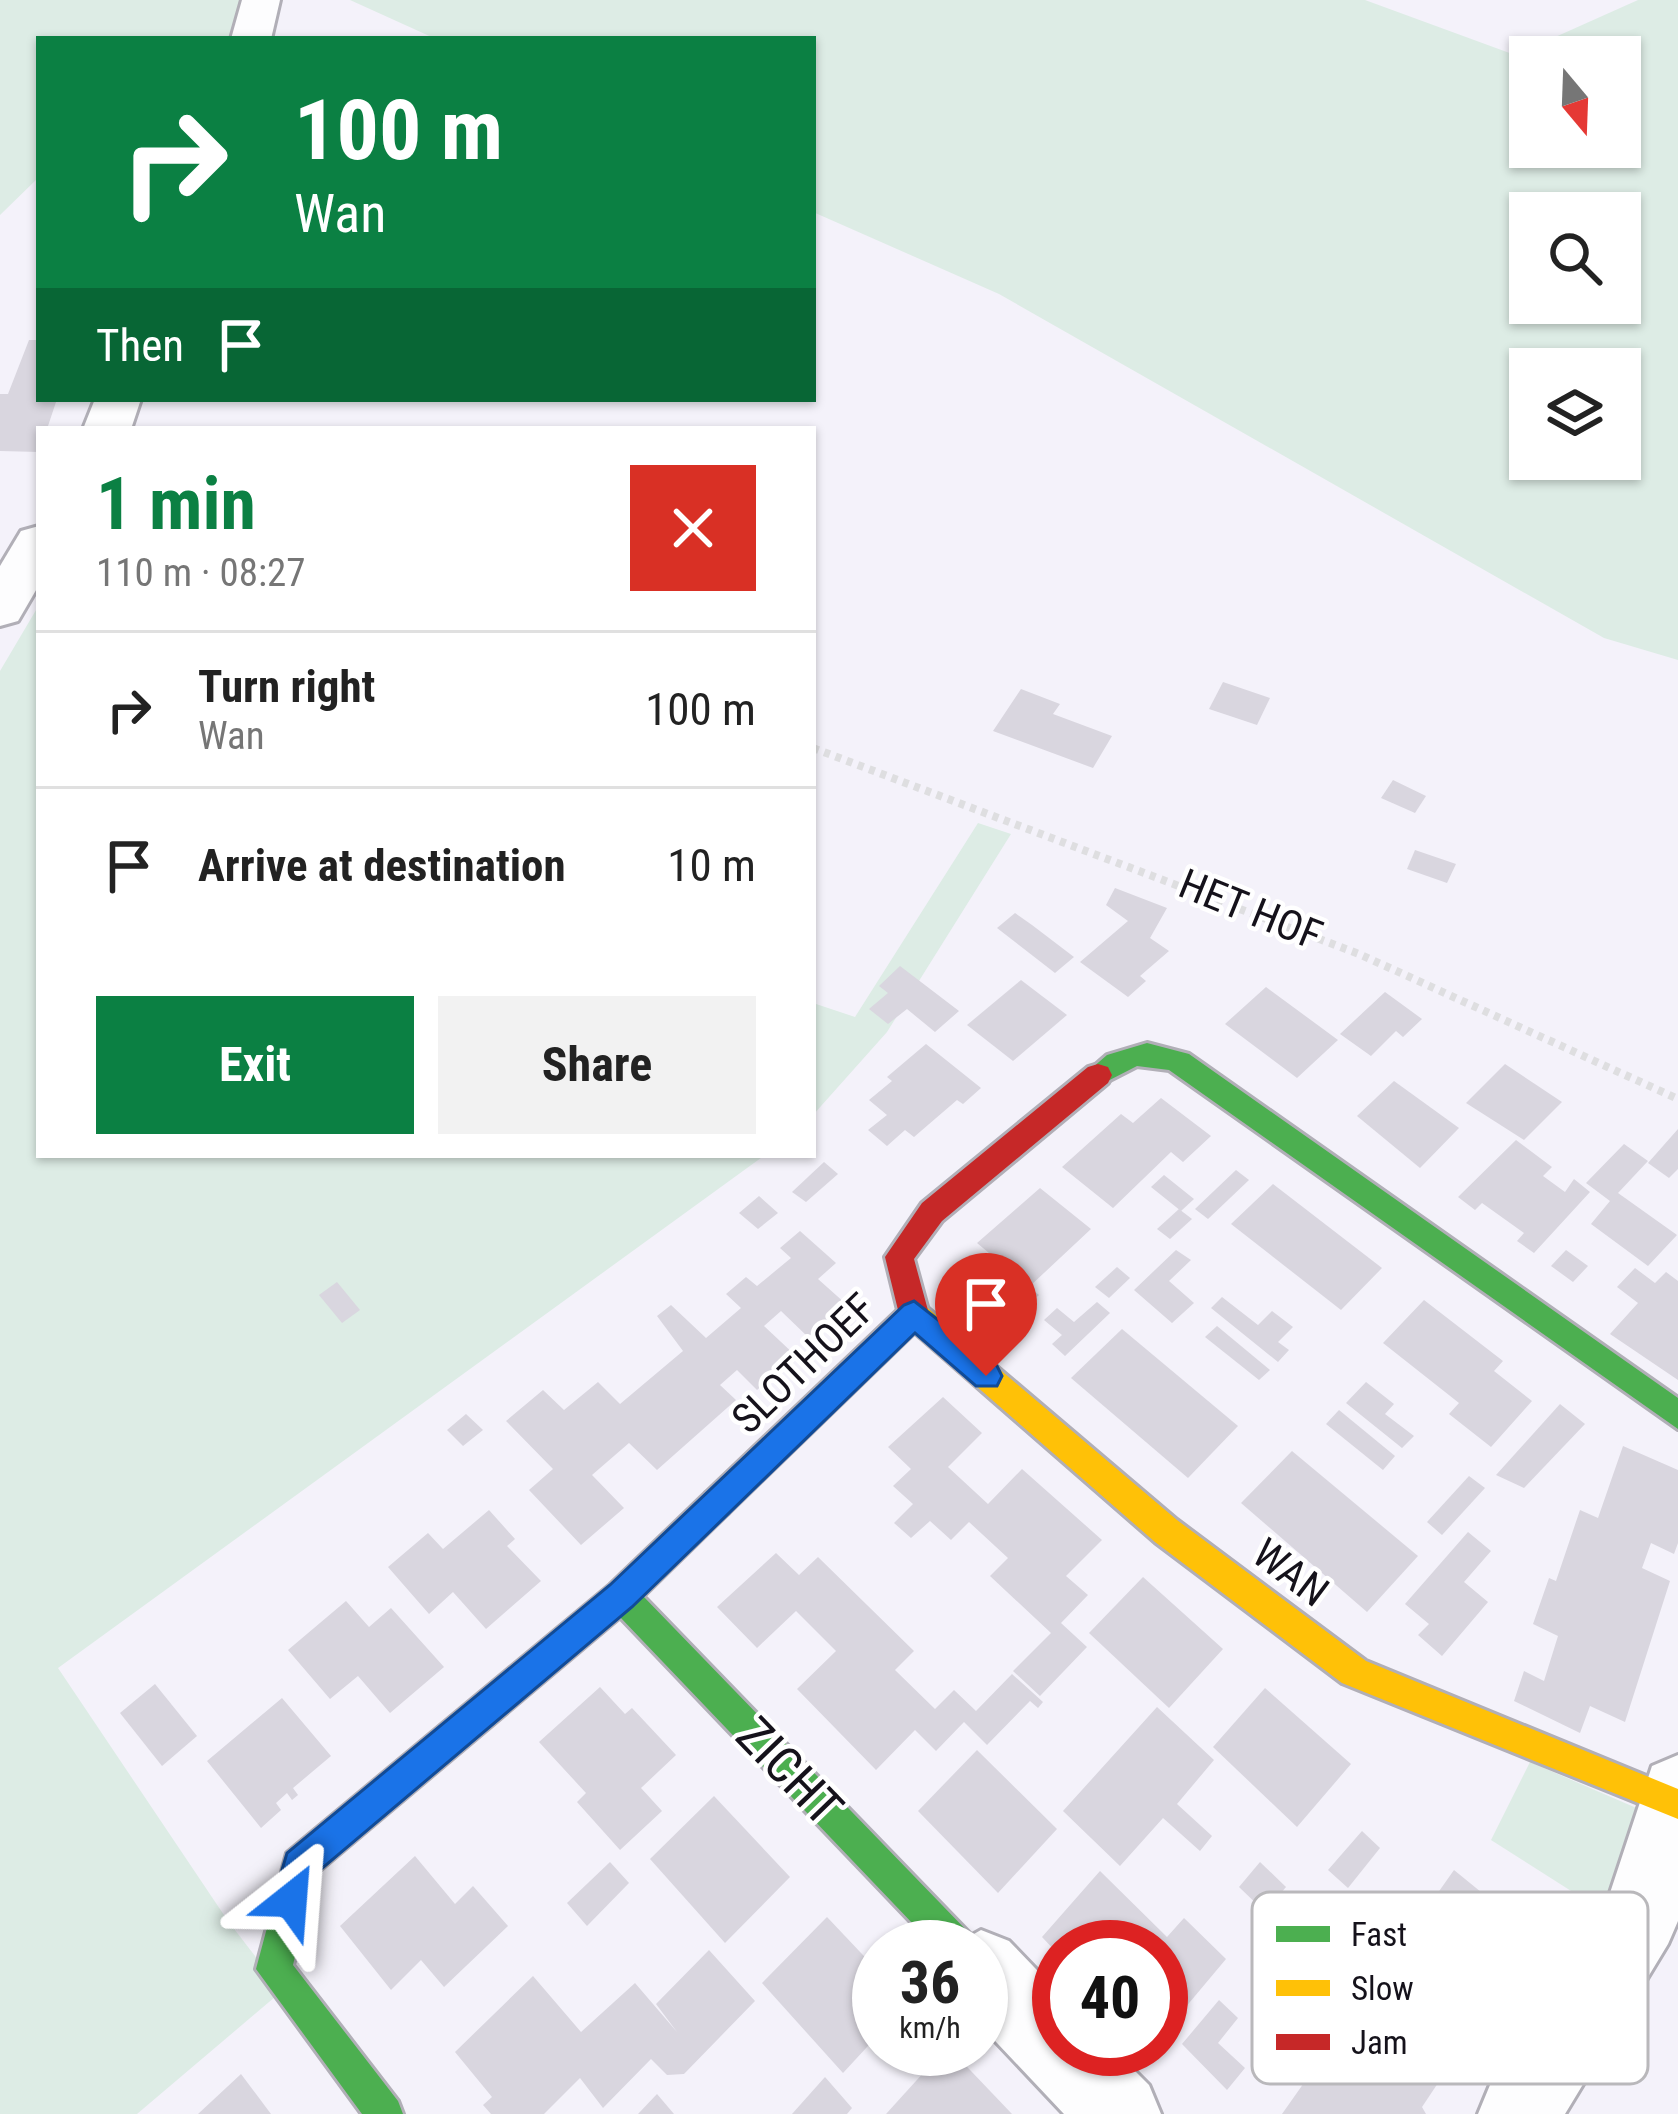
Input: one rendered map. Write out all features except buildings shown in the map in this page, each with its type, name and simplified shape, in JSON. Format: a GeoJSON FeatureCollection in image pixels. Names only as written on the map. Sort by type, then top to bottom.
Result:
{"type":"FeatureCollection","features":[{"type":"Feature","properties":{"kind":"street"},"geometry":{"type":"LineString","coordinates":[[252,36],[261,0]]}},
{"type":"Feature","properties":{"kind":"street"},"geometry":{"type":"LineString","coordinates":[[0,608],[36,548]]}},
{"type":"Feature","properties":{"kind":"street","name":"SLOTHOEF"},"geometry":{"type":"LineString","coordinates":[[385,2114],[274,1969],[299,1865],[621,1596],[914,1314],[899,1257],[932,1212],[1117,1060],[1136,1052],[1161,1052],[1678,1414]]}},
{"type":"Feature","properties":{"kind":"street","name":"WAN"},"geometry":{"type":"LineString","coordinates":[[914,1314],[1166,1531],[1354,1672],[1676,1798]]}},
{"type":"Feature","properties":{"kind":"street","name":"ZICHT"},"geometry":{"type":"LineString","coordinates":[[621,1596],[933,1920]]}},
{"type":"Feature","properties":{"kind":"street"},"geometry":{"type":"LineString","coordinates":[[1660,1929],[1676,1798]]}},
{"type":"Feature","properties":{"kind":"street"},"geometry":{"type":"LineString","coordinates":[[1008,1998],[1120,2114]]}},
{"type":"Feature","properties":{"kind":"street"},"geometry":{"type":"LineString","coordinates":[[1519,2114],[1542,2084]]}},
{"type":"Feature","properties":{"kind":"path","name":"HET HOF"},"geometry":{"type":"LineString","coordinates":[[816,749],[1165,874],[1450,991],[1678,1099]]}},
{"type":"Feature","properties":{"kind":"shaded area"},"geometry":{"type":"Polygon","coordinates":[[[0,0],[241,0],[229,36],[36,36],[36,180],[0,215],[0,0]]]}},
{"type":"Feature","properties":{"kind":"shaded area"},"geometry":{"type":"Polygon","coordinates":[[[350,0],[1365,0],[1509,53],[1509,168],[1641,168],[1641,36],[1557,36],[1638,0],[1678,0],[1678,660],[1604,638],[999,294],[816,213],[816,36],[429,36],[350,0]]]}},
{"type":"Feature","properties":{"kind":"shaded area"},"geometry":{"type":"Polygon","coordinates":[[[36,610],[36,1158],[761,1158],[58,1668],[228,1921],[282,1991],[137,2114],[0,2114],[0,671],[36,610]]]}},
{"type":"Feature","properties":{"kind":"shaded area"},"geometry":{"type":"Polygon","coordinates":[[[978,823],[1011,834],[887,1032],[816,1112],[816,1004],[855,1017],[978,823]]]}},
{"type":"Feature","properties":{"kind":"shaded area"},"geometry":{"type":"Polygon","coordinates":[[[1530,1762],[1648,1813],[1621,1892],[1573,1892],[1491,1840],[1530,1762]]]}},
{"type":"Feature","properties":{"kind":"traffic: fast"},"geometry":{"type":"LineString","coordinates":[[1098,1075],[1137,1055],[1179,1062],[1678,1415]]}},
{"type":"Feature","properties":{"kind":"traffic: fast"},"geometry":{"type":"LineString","coordinates":[[385,2114],[274,1969],[299,1865],[621,1596],[717,1503]]}},
{"type":"Feature","properties":{"kind":"traffic: fast"},"geometry":{"type":"LineString","coordinates":[[621,1596],[933,1920]]}},
{"type":"Feature","properties":{"kind":"traffic: slow"},"geometry":{"type":"LineString","coordinates":[[914,1314],[1166,1531],[1354,1672],[1674,1804]]}},
{"type":"Feature","properties":{"kind":"traffic: jam"},"geometry":{"type":"LineString","coordinates":[[717,1503],[914,1314],[899,1257],[932,1212],[1098,1075]]}},
{"type":"Feature","properties":{"kind":"route"},"geometry":{"type":"LineString","coordinates":[[291,1900],[299,1865],[621,1596],[914,1314],[986,1376]]}}]}
